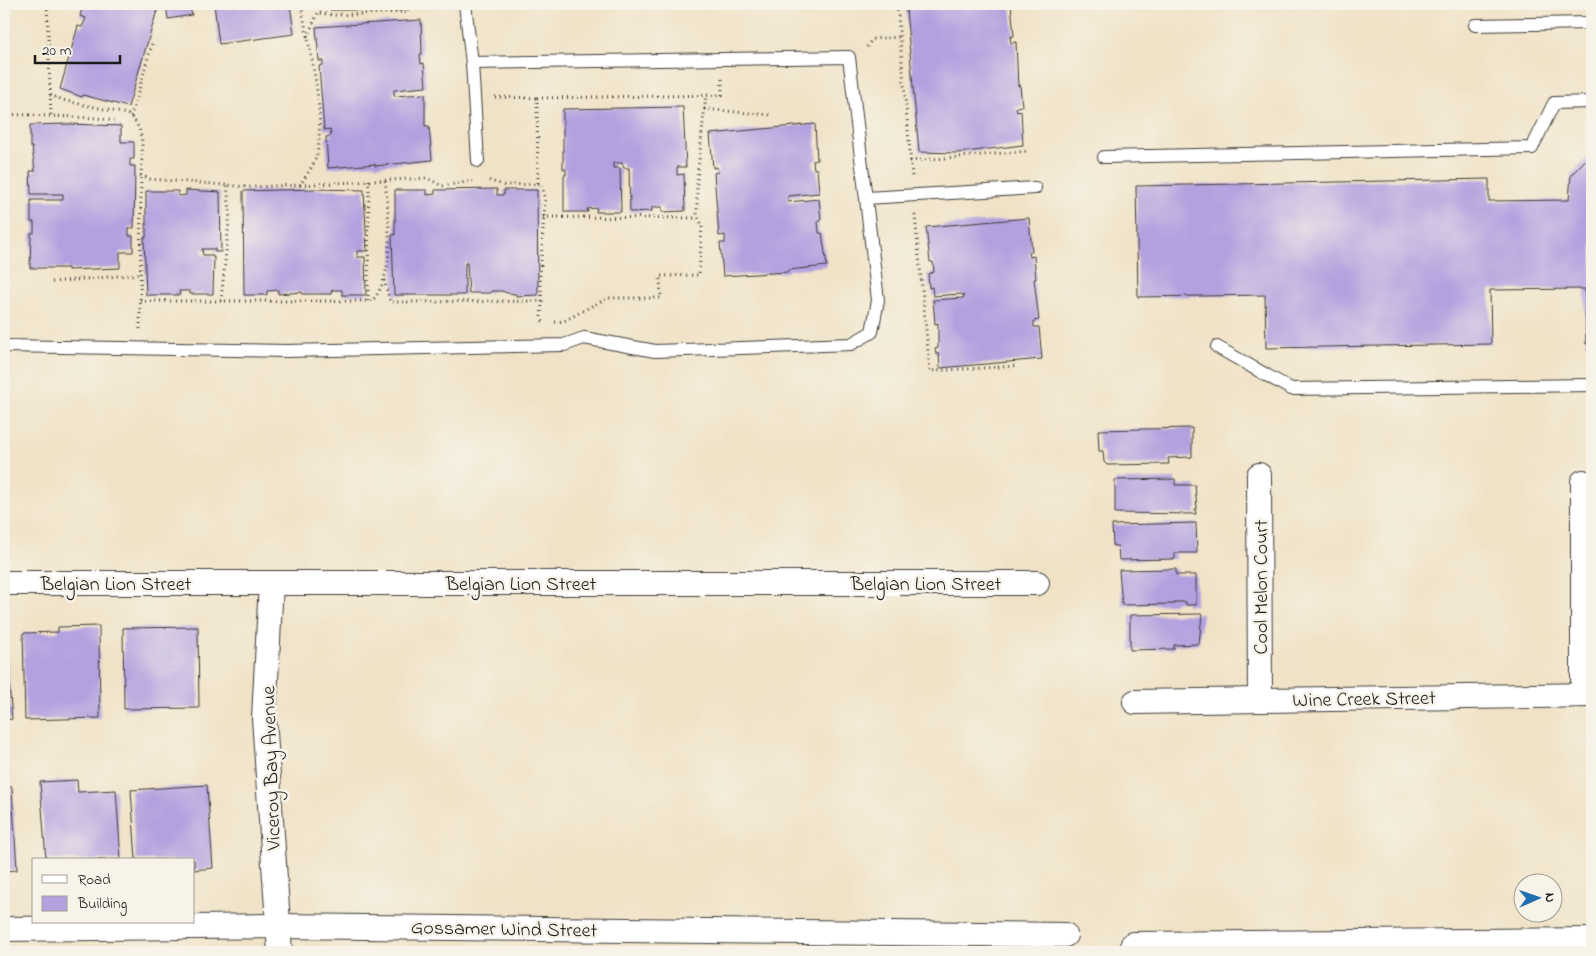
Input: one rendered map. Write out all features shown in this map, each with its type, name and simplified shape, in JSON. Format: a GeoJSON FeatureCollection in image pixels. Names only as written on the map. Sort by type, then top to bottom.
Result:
{"type":"FeatureCollection","features":[{"type":"Feature","properties":{"kind":"street","name":"Cool Melon Court"},"geometry":{"type":"LineString","coordinates":[[1259,475],[1260,699]]}},
{"type":"Feature","properties":{"kind":"street"},"geometry":{"type":"LineString","coordinates":[[1583,482],[1588,695]]}},
{"type":"Feature","properties":{"kind":"street","name":"Belgian Lion Street"},"geometry":{"type":"LineString","coordinates":[[4,583],[1037,583]]}},
{"type":"Feature","properties":{"kind":"street","name":"Viceroy Bay Avenue"},"geometry":{"type":"LineString","coordinates":[[271,583],[264,718],[280,952]]}},
{"type":"Feature","properties":{"kind":"street","name":"Wine Creek Street"},"geometry":{"type":"LineString","coordinates":[[1135,702],[1588,695]]}},
{"type":"Feature","properties":{"kind":"street","name":"Gossamer Wind Street"},"geometry":{"type":"LineString","coordinates":[[4,930],[278,926],[1065,935]]}},
{"type":"Feature","properties":{"kind":"street"},"geometry":{"type":"LineString","coordinates":[[1133,944],[1229,948],[1560,946],[1592,940]]}},
{"type":"Feature","properties":{"kind":"lane"},"geometry":{"type":"LineString","coordinates":[[465,4],[472,63],[478,161]]}},
{"type":"Feature","properties":{"kind":"lane"},"geometry":{"type":"LineString","coordinates":[[1475,24],[1592,23]]}},
{"type":"Feature","properties":{"kind":"lane"},"geometry":{"type":"LineString","coordinates":[[4,346],[286,351],[545,346],[564,345],[584,338],[655,350],[851,344],[872,332],[878,300],[849,57],[472,63]]}},
{"type":"Feature","properties":{"kind":"lane"},"geometry":{"type":"LineString","coordinates":[[1104,157],[1532,148],[1554,103],[1592,102]]}},
{"type":"Feature","properties":{"kind":"lane"},"geometry":{"type":"LineString","coordinates":[[866,198],[1035,188]]}},
{"type":"Feature","properties":{"kind":"lane"},"geometry":{"type":"LineString","coordinates":[[1217,347],[1291,389],[1592,385]]}},
{"type":"Feature","properties":{"kind":"path"},"geometry":{"type":"LineString","coordinates":[[48,4],[51,116]]}},
{"type":"Feature","properties":{"kind":"path"},"geometry":{"type":"LineString","coordinates":[[300,185],[316,156],[320,133],[313,66],[301,4]]}},
{"type":"Feature","properties":{"kind":"path"},"geometry":{"type":"LineString","coordinates":[[307,37],[322,4]]}},
{"type":"Feature","properties":{"kind":"path"},"geometry":{"type":"LineString","coordinates":[[320,12],[335,16],[408,12],[408,4]]}},
{"type":"Feature","properties":{"kind":"path"},"geometry":{"type":"LineString","coordinates":[[916,4],[897,5],[930,372],[1016,366]]}},
{"type":"Feature","properties":{"kind":"path"},"geometry":{"type":"LineString","coordinates":[[851,70],[872,39],[899,37]]}},
{"type":"Feature","properties":{"kind":"path"},"geometry":{"type":"LineString","coordinates":[[131,117],[152,44]]}},
{"type":"Feature","properties":{"kind":"path"},"geometry":{"type":"LineString","coordinates":[[474,97],[537,98],[722,95],[722,59]]}},
{"type":"Feature","properties":{"kind":"path"},"geometry":{"type":"LineString","coordinates":[[50,95],[66,101],[101,108],[131,117],[135,119],[143,140],[140,349]]}},
{"type":"Feature","properties":{"kind":"path"},"geometry":{"type":"LineString","coordinates":[[141,175],[150,179],[250,187],[427,178],[442,186],[479,180],[493,181],[504,185],[542,184],[545,200],[540,277],[541,317],[544,324],[564,321],[607,298],[661,298],[660,276],[699,275],[702,225],[698,218],[697,180],[706,95]]}},
{"type":"Feature","properties":{"kind":"path"},"geometry":{"type":"LineString","coordinates":[[537,98],[538,183]]}},
{"type":"Feature","properties":{"kind":"path"},"geometry":{"type":"LineString","coordinates":[[704,109],[771,115]]}},
{"type":"Feature","properties":{"kind":"path"},"geometry":{"type":"LineString","coordinates":[[4,114],[114,120]]}},
{"type":"Feature","properties":{"kind":"path"},"geometry":{"type":"LineString","coordinates":[[910,161],[1029,151]]}},
{"type":"Feature","properties":{"kind":"path"},"geometry":{"type":"LineString","coordinates":[[140,301],[372,301],[379,294],[384,280],[388,249],[385,179]]}},
{"type":"Feature","properties":{"kind":"path"},"geometry":{"type":"LineString","coordinates":[[368,301],[369,180]]}},
{"type":"Feature","properties":{"kind":"path"},"geometry":{"type":"LineString","coordinates":[[221,301],[230,212],[227,185]]}},
{"type":"Feature","properties":{"kind":"path"},"geometry":{"type":"LineString","coordinates":[[543,217],[698,218]]}},
{"type":"Feature","properties":{"kind":"path"},"geometry":{"type":"LineString","coordinates":[[52,282],[140,274]]}},
{"type":"Feature","properties":{"kind":"path"},"geometry":{"type":"LineString","coordinates":[[384,280],[390,302],[542,301]]}},
{"type":"Feature","properties":{"kind":"building"},"geometry":{"type":"Polygon","coordinates":[[[83,4],[159,4],[128,107],[83,95],[82,97],[60,89],[78,26],[82,27],[86,18],[80,16],[83,4]]]}},
{"type":"Feature","properties":{"kind":"building"},"geometry":{"type":"Polygon","coordinates":[[[166,4],[205,4],[206,7],[190,8],[192,15],[168,19],[166,4]]]}},
{"type":"Feature","properties":{"kind":"building"},"geometry":{"type":"Polygon","coordinates":[[[214,4],[290,4],[294,34],[219,44],[214,4]]]}},
{"type":"Feature","properties":{"kind":"building"},"geometry":{"type":"Polygon","coordinates":[[[330,4],[404,4],[404,10],[370,12],[370,5],[364,6],[363,10],[330,10],[330,4]]]}},
{"type":"Feature","properties":{"kind":"building"},"geometry":{"type":"Polygon","coordinates":[[[1011,4],[1014,36],[1010,37],[1011,43],[1016,42],[1018,86],[1020,85],[1022,106],[1016,107],[1017,112],[1021,111],[1023,145],[957,153],[919,152],[906,10],[1011,4]]]}},
{"type":"Feature","properties":{"kind":"building"},"geometry":{"type":"Polygon","coordinates":[[[421,20],[422,54],[420,54],[421,64],[424,63],[426,87],[394,90],[394,96],[425,94],[425,126],[429,126],[432,160],[375,166],[375,164],[328,168],[326,137],[331,136],[330,129],[324,130],[319,66],[323,65],[323,61],[319,61],[316,27],[421,20]]]}},
{"type":"Feature","properties":{"kind":"building"},"geometry":{"type":"Polygon","coordinates":[[[683,107],[686,167],[677,167],[677,175],[684,174],[685,211],[662,212],[662,207],[652,207],[652,211],[630,212],[629,168],[624,168],[622,163],[613,163],[613,168],[620,168],[621,212],[596,212],[597,208],[587,209],[588,212],[564,212],[564,175],[566,175],[566,169],[563,169],[563,109],[683,107]]]}},
{"type":"Feature","properties":{"kind":"building"},"geometry":{"type":"Polygon","coordinates":[[[815,124],[817,160],[813,161],[814,169],[817,169],[819,193],[788,196],[788,202],[819,199],[821,221],[818,221],[819,233],[822,233],[827,266],[788,270],[788,272],[723,276],[720,243],[725,243],[725,235],[719,236],[714,173],[718,172],[717,167],[713,168],[710,134],[815,124]]]}},
{"type":"Feature","properties":{"kind":"building"},"geometry":{"type":"Polygon","coordinates":[[[30,125],[121,126],[121,142],[134,142],[134,159],[130,159],[130,166],[135,166],[134,228],[129,228],[129,236],[133,236],[133,252],[120,252],[120,268],[68,270],[68,268],[30,268],[31,233],[34,233],[34,222],[31,222],[31,200],[63,200],[63,194],[31,194],[30,171],[35,171],[32,147],[30,147],[30,125]]]}},
{"type":"Feature","properties":{"kind":"building"},"geometry":{"type":"Polygon","coordinates":[[[1592,153],[1592,343],[1586,344],[1585,289],[1490,290],[1491,344],[1266,348],[1265,295],[1138,297],[1136,186],[1489,179],[1489,201],[1569,200],[1571,175],[1592,153]]]}},
{"type":"Feature","properties":{"kind":"building"},"geometry":{"type":"Polygon","coordinates":[[[497,189],[497,195],[504,195],[504,190],[537,190],[538,295],[516,296],[516,294],[502,291],[469,293],[467,263],[465,263],[465,295],[394,295],[392,235],[395,235],[395,190],[427,190],[427,195],[435,194],[435,190],[497,189]]]}},
{"type":"Feature","properties":{"kind":"building"},"geometry":{"type":"Polygon","coordinates":[[[186,190],[220,192],[221,252],[215,252],[215,249],[202,249],[203,255],[212,255],[214,257],[213,294],[190,294],[190,291],[179,291],[180,295],[146,295],[144,237],[146,238],[146,191],[178,191],[178,196],[186,195],[186,190]]]}},
{"type":"Feature","properties":{"kind":"building"},"geometry":{"type":"Polygon","coordinates":[[[364,190],[367,251],[357,251],[357,257],[365,257],[366,295],[342,295],[342,290],[332,290],[331,294],[302,294],[302,292],[278,294],[278,290],[267,291],[267,295],[244,295],[243,191],[364,190]]]}},
{"type":"Feature","properties":{"kind":"building"},"geometry":{"type":"Polygon","coordinates":[[[1029,218],[1032,252],[1029,252],[1030,257],[1034,256],[1036,279],[1034,279],[1039,320],[1034,321],[1034,327],[1039,327],[1042,359],[940,368],[939,354],[936,354],[935,349],[938,348],[938,323],[935,324],[933,300],[963,298],[964,296],[961,294],[933,296],[932,287],[929,288],[928,274],[934,272],[933,262],[930,262],[926,227],[1029,218]]]}},
{"type":"Feature","properties":{"kind":"building"},"geometry":{"type":"Polygon","coordinates":[[[1192,428],[1192,457],[1168,458],[1169,464],[1107,465],[1104,462],[1103,451],[1099,451],[1098,430],[1192,428]]]}},
{"type":"Feature","properties":{"kind":"building"},"geometry":{"type":"Polygon","coordinates":[[[1175,479],[1175,485],[1195,485],[1196,514],[1115,513],[1115,480],[1175,479]]]}},
{"type":"Feature","properties":{"kind":"building"},"geometry":{"type":"Polygon","coordinates":[[[1196,523],[1197,553],[1175,553],[1175,559],[1119,560],[1118,546],[1113,546],[1112,525],[1196,523]]]}},
{"type":"Feature","properties":{"kind":"building"},"geometry":{"type":"Polygon","coordinates":[[[1176,569],[1176,575],[1196,575],[1196,605],[1186,605],[1186,602],[1175,602],[1175,604],[1122,605],[1119,570],[1176,569]]]}},
{"type":"Feature","properties":{"kind":"building"},"geometry":{"type":"Polygon","coordinates":[[[1202,614],[1199,644],[1174,645],[1174,649],[1130,650],[1130,615],[1202,614]]]}},
{"type":"Feature","properties":{"kind":"building"},"geometry":{"type":"Polygon","coordinates":[[[4,621],[12,719],[4,720],[4,621]]]}},
{"type":"Feature","properties":{"kind":"building"},"geometry":{"type":"Polygon","coordinates":[[[99,626],[100,718],[25,720],[23,633],[58,632],[58,627],[99,626]]]}},
{"type":"Feature","properties":{"kind":"building"},"geometry":{"type":"Polygon","coordinates":[[[198,627],[199,708],[124,709],[123,628],[198,627]]]}},
{"type":"Feature","properties":{"kind":"building"},"geometry":{"type":"Polygon","coordinates":[[[77,780],[78,792],[116,790],[121,858],[46,858],[40,782],[77,780]]]}},
{"type":"Feature","properties":{"kind":"building"},"geometry":{"type":"Polygon","coordinates":[[[207,785],[213,868],[195,870],[195,858],[136,858],[131,790],[207,785]]]}},
{"type":"Feature","properties":{"kind":"building"},"geometry":{"type":"Polygon","coordinates":[[[4,787],[12,787],[17,870],[4,871],[4,787]]]}}]}
